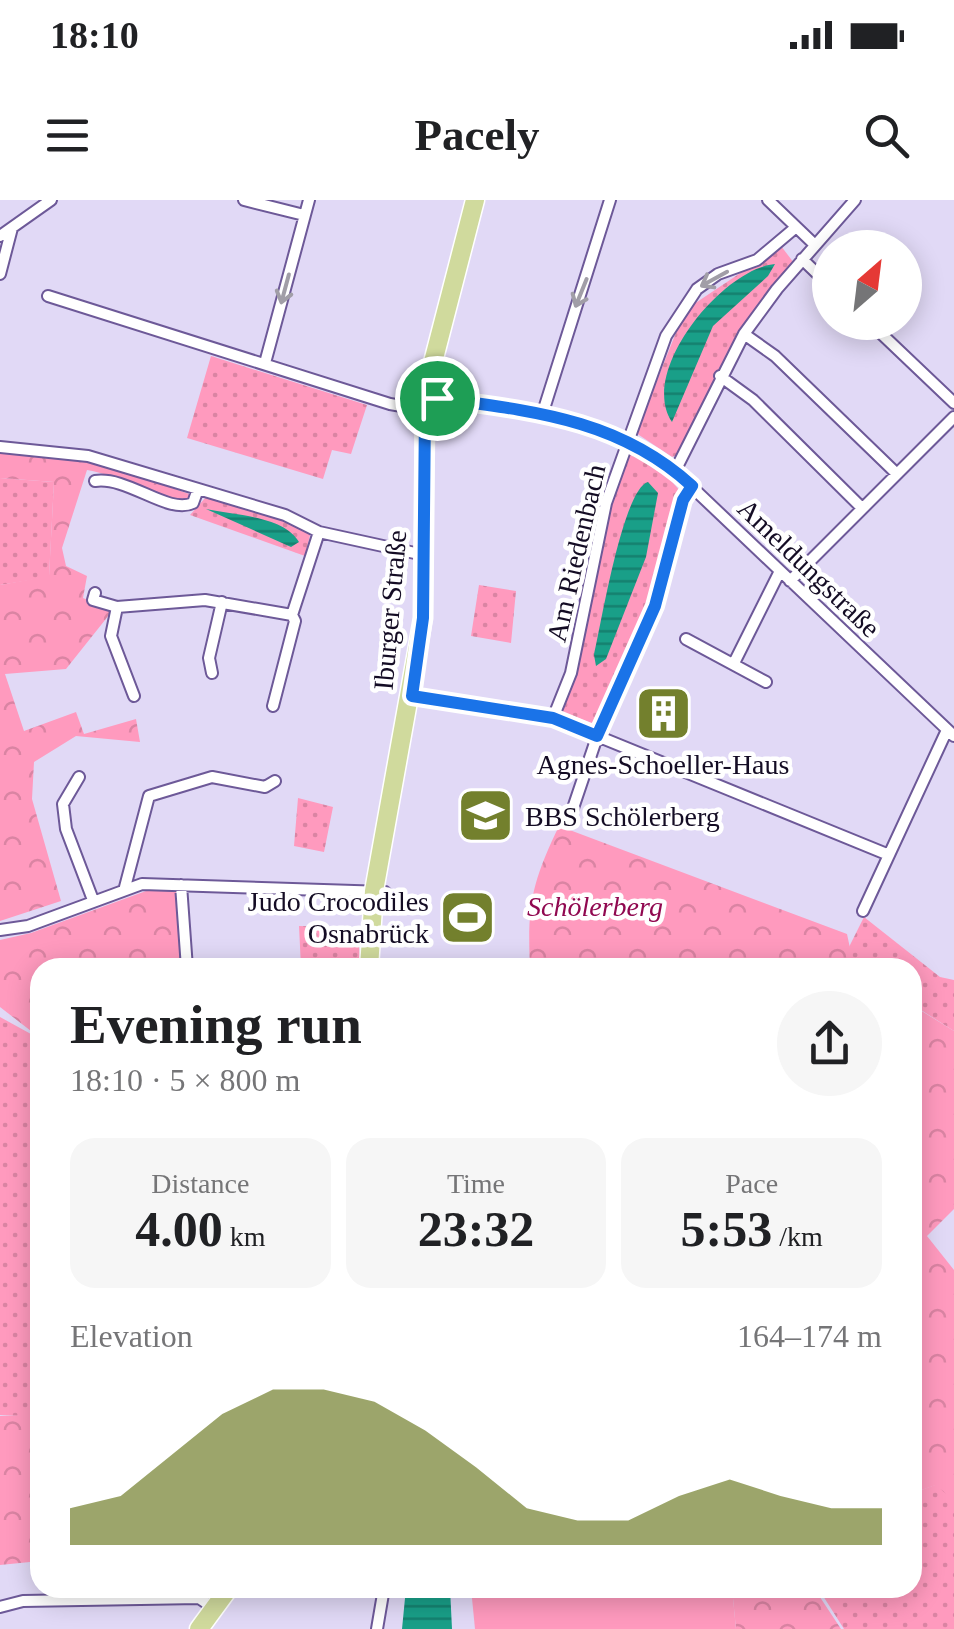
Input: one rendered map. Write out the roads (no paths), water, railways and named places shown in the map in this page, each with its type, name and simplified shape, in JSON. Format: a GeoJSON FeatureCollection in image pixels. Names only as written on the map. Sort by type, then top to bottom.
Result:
{"type":"FeatureCollection","features":[{"type":"Feature","properties":{"kind":"main road","name":"Iburger Straße"},"geometry":{"type":"LineString","coordinates":[[417,696],[431,404],[438,338],[475,200]]}},
{"type":"Feature","properties":{"kind":"main road","name":"Iburger Straße"},"geometry":{"type":"LineString","coordinates":[[370,958],[432,630],[431,404],[486,200]]}},
{"type":"Feature","properties":{"kind":"main road","name":"Iburger Straße"},"geometry":{"type":"LineString","coordinates":[[380,892],[380,958]]}},
{"type":"Feature","properties":{"kind":"main road"},"geometry":{"type":"LineString","coordinates":[[199,1629],[221,1598]]}},
{"type":"Feature","properties":{"kind":"main road"},"geometry":{"type":"LineString","coordinates":[[213,1629],[233,1598]]}},
{"type":"Feature","properties":{"kind":"street"},"geometry":{"type":"LineString","coordinates":[[0,236],[51,200]]}},
{"type":"Feature","properties":{"kind":"street"},"geometry":{"type":"LineString","coordinates":[[244,200],[304,215]]}},
{"type":"Feature","properties":{"kind":"street"},"geometry":{"type":"LineString","coordinates":[[265,363],[308,200]]}},
{"type":"Feature","properties":{"kind":"street"},"geometry":{"type":"LineString","coordinates":[[543,412],[610,200]]}},
{"type":"Feature","properties":{"kind":"street"},"geometry":{"type":"LineString","coordinates":[[768,200],[812,242]]}},
{"type":"Feature","properties":{"kind":"street"},"geometry":{"type":"LineString","coordinates":[[827,230],[854,200]]}},
{"type":"Feature","properties":{"kind":"street"},"geometry":{"type":"LineString","coordinates":[[0,274],[12,228]]}},
{"type":"Feature","properties":{"kind":"street","name":"Am Riedenbach"},"geometry":{"type":"LineString","coordinates":[[553,718],[572,673],[597,537],[666,336],[688,300],[718,274],[758,260],[795,228]]}},
{"type":"Feature","properties":{"kind":"street"},"geometry":{"type":"LineString","coordinates":[[676,471],[744,334],[812,246]]}},
{"type":"Feature","properties":{"kind":"street"},"geometry":{"type":"LineString","coordinates":[[802,259],[812,269]]}},
{"type":"Feature","properties":{"kind":"street","name":"Ameldungstraße"},"geometry":{"type":"LineString","coordinates":[[48,296],[390,404],[543,412],[628,439],[676,471],[951,733]]}},
{"type":"Feature","properties":{"kind":"street"},"geometry":{"type":"LineString","coordinates":[[744,334],[775,356],[896,474]]}},
{"type":"Feature","properties":{"kind":"street"},"geometry":{"type":"LineString","coordinates":[[888,340],[954,403]]}},
{"type":"Feature","properties":{"kind":"street"},"geometry":{"type":"LineString","coordinates":[[720,376],[752,400],[862,508]]}},
{"type":"Feature","properties":{"kind":"street"},"geometry":{"type":"LineString","coordinates":[[790,581],[954,417]]}},
{"type":"Feature","properties":{"kind":"street"},"geometry":{"type":"LineString","coordinates":[[0,446],[88,456],[304,522],[320,532],[425,556]]}},
{"type":"Feature","properties":{"kind":"street"},"geometry":{"type":"LineString","coordinates":[[95,480],[115,480],[176,506],[193,503],[198,489]]}},
{"type":"Feature","properties":{"kind":"street"},"geometry":{"type":"LineString","coordinates":[[568,823],[597,736],[655,606],[683,500],[692,486]]}},
{"type":"Feature","properties":{"kind":"street"},"geometry":{"type":"LineString","coordinates":[[273,706],[295,621],[292,615],[320,532]]}},
{"type":"Feature","properties":{"kind":"street"},"geometry":{"type":"LineString","coordinates":[[735,661],[780,570]]}},
{"type":"Feature","properties":{"kind":"street"},"geometry":{"type":"LineString","coordinates":[[94,593],[94,600],[117,607],[222,602],[292,615]]}},
{"type":"Feature","properties":{"kind":"street"},"geometry":{"type":"LineString","coordinates":[[212,673],[210,658],[222,602]]}},
{"type":"Feature","properties":{"kind":"street"},"geometry":{"type":"LineString","coordinates":[[117,607],[111,636],[134,696]]}},
{"type":"Feature","properties":{"kind":"street"},"geometry":{"type":"LineString","coordinates":[[686,638],[735,661],[766,682]]}},
{"type":"Feature","properties":{"kind":"street"},"geometry":{"type":"LineString","coordinates":[[417,696],[553,718],[889,855]]}},
{"type":"Feature","properties":{"kind":"street"},"geometry":{"type":"LineString","coordinates":[[862,911],[951,733]]}},
{"type":"Feature","properties":{"kind":"street"},"geometry":{"type":"LineString","coordinates":[[80,777],[63,804],[66,829],[93,900]]}},
{"type":"Feature","properties":{"kind":"street"},"geometry":{"type":"LineString","coordinates":[[125,887],[149,796],[212,777],[265,787],[275,781]]}},
{"type":"Feature","properties":{"kind":"street"},"geometry":{"type":"LineString","coordinates":[[181,885],[186,958]]}},
{"type":"Feature","properties":{"kind":"street"},"geometry":{"type":"LineString","coordinates":[[0,930],[28,926],[125,887],[181,885],[380,892]]}},
{"type":"Feature","properties":{"kind":"street"},"geometry":{"type":"LineString","coordinates":[[0,1608],[22,1601],[61,1598]]}},
{"type":"Feature","properties":{"kind":"street"},"geometry":{"type":"LineString","coordinates":[[199,1598],[214,1608]]}},
{"type":"Feature","properties":{"kind":"street"},"geometry":{"type":"LineString","coordinates":[[377,1629],[382,1598]]}},
{"type":"Feature","properties":{"kind":"place","name":"Agnes-Schoeller-Haus"},"geometry":{"type":"Point","coordinates":[663,713]}},
{"type":"Feature","properties":{"kind":"place","name":"BBS Schölerberg"},"geometry":{"type":"Point","coordinates":[486,816]}},
{"type":"Feature","properties":{"kind":"place","name":"Judo Crocodiles Osnabrück"},"geometry":{"type":"Point","coordinates":[468,917]}},
{"type":"Feature","properties":{"kind":"park label","name":"Schölerberg"},"geometry":{"type":"Point","coordinates":[595,906]}}]}
